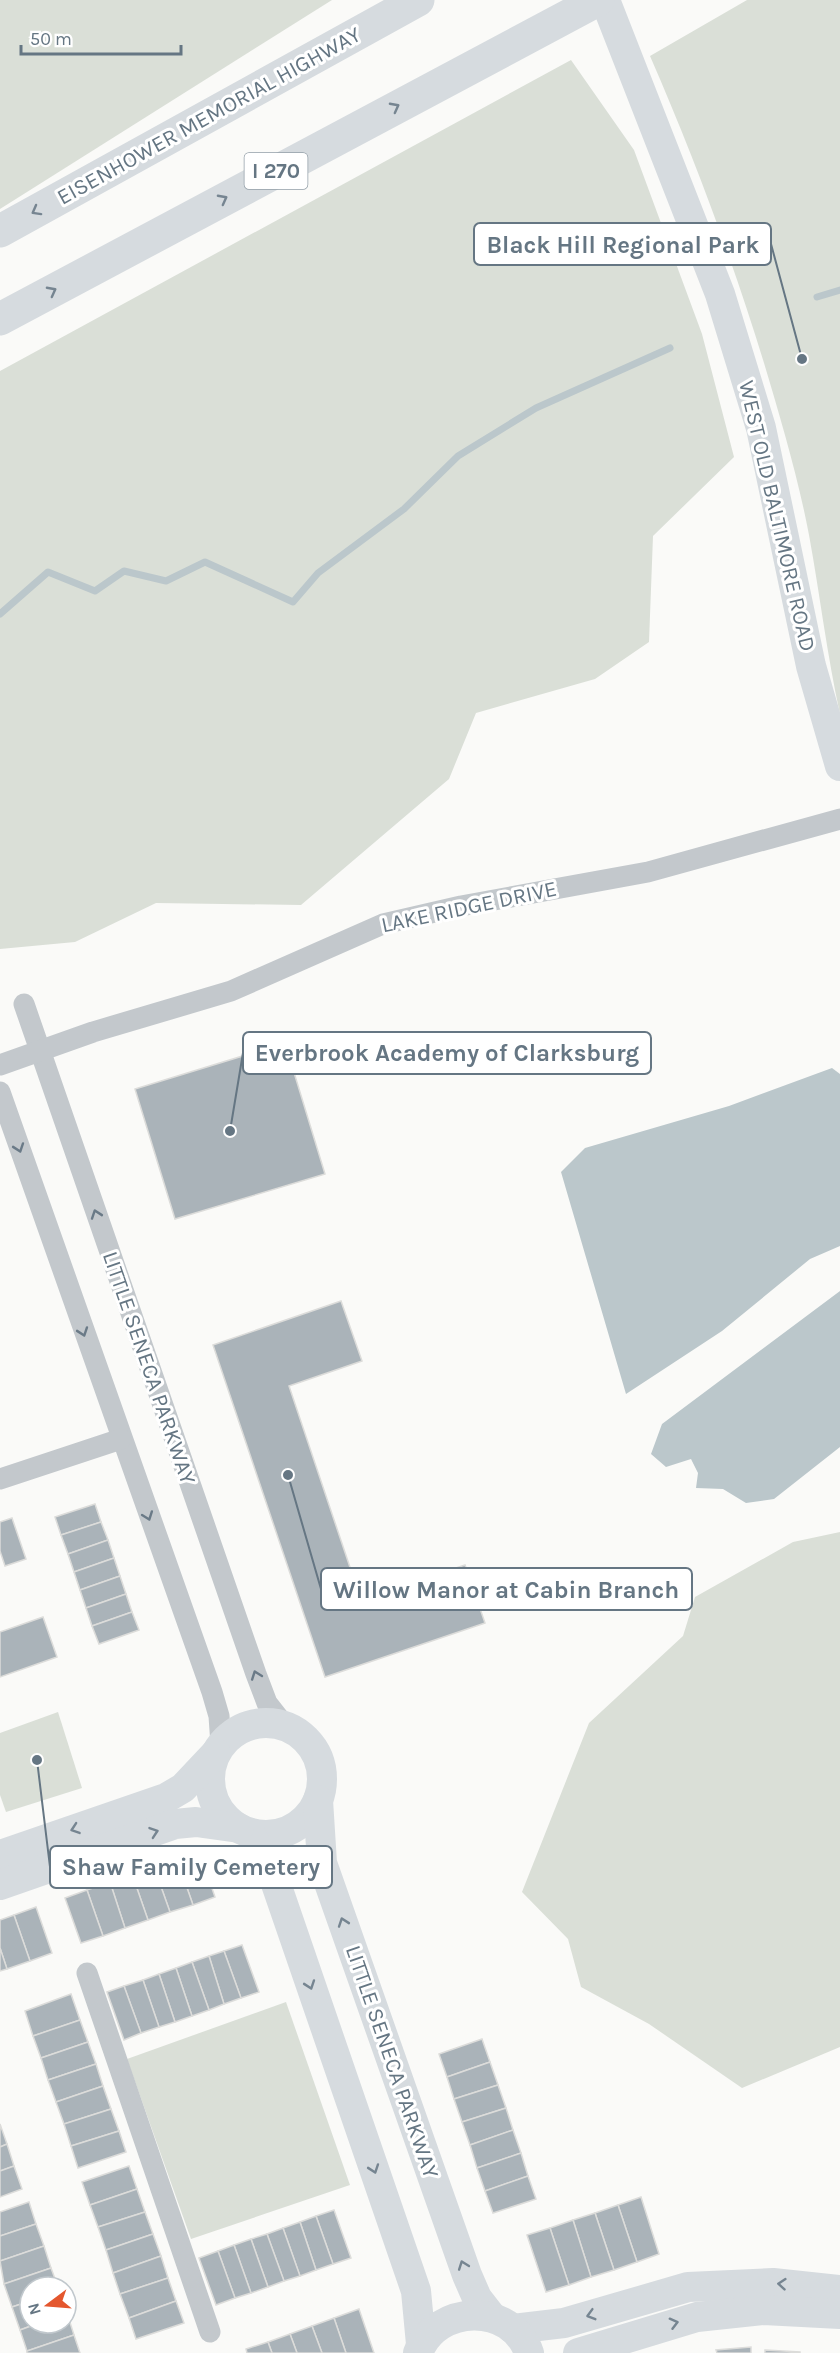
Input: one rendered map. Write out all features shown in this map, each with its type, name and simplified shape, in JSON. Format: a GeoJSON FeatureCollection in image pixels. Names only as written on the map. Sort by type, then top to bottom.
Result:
{"type":"FeatureCollection","features":[{"type":"Feature","properties":{"kind":"highway","name":"EISENHOWER MEMORIAL HIGHWAY"},"geometry":{"type":"LineString","coordinates":[[0,231],[418,0]]}},
{"type":"Feature","properties":{"kind":"highway","name":"I 270"},"geometry":{"type":"LineString","coordinates":[[0,319],[598,0]]}},
{"type":"Feature","properties":{"kind":"street","name":"WEST OLD BALTIMORE ROAD"},"geometry":{"type":"LineString","coordinates":[[605,0],[724,305],[761,428],[811,666],[840,766]]}},
{"type":"Feature","properties":{"kind":"street","name":"LAKE RIDGE DRIVE"},"geometry":{"type":"LineString","coordinates":[[0,1065],[231,991],[383,924],[438,910],[648,872],[840,819]]}},
{"type":"Feature","properties":{"kind":"street","name":"LITTLE SENECA PARKWAY"},"geometry":{"type":"LineString","coordinates":[[24,1004],[252,1663],[267,1703],[285,1726]]}},
{"type":"Feature","properties":{"kind":"street"},"geometry":{"type":"LineString","coordinates":[[0,1092],[212,1692],[219,1716],[218,1749],[210,1770],[210,1787],[215,1804],[225,1818],[245,1831],[274,1878],[416,2291],[420,2349]]}},
{"type":"Feature","properties":{"kind":"street"},"geometry":{"type":"LineString","coordinates":[[0,1479],[121,1439]]}},
{"type":"Feature","properties":{"kind":"street"},"geometry":{"type":"LineString","coordinates":[[0,1855],[166,1798],[183,1788],[234,1733],[250,1725],[267,1722],[285,1726],[308,1742],[317,1756],[321,1771],[318,1800],[309,1814],[297,1825],[283,1833],[267,1835],[196,1822],[175,1824],[0,1885]]}},
{"type":"Feature","properties":{"kind":"street","name":"LITTLE SENECA PARKWAY"},"geometry":{"type":"LineString","coordinates":[[318,1800],[322,1863],[464,2267],[477,2298],[511,2333]]}},
{"type":"Feature","properties":{"kind":"street"},"geometry":{"type":"LineString","coordinates":[[87,1973],[210,2332]]}},
{"type":"Feature","properties":{"kind":"street"},"geometry":{"type":"LineString","coordinates":[[420,2349],[438,2325],[462,2315],[511,2333],[564,2323],[688,2287],[773,2283],[840,2290]]}},
{"type":"Feature","properties":{"kind":"street"},"geometry":{"type":"LineString","coordinates":[[578,2353],[697,2317],[764,2310],[840,2314]]}},
{"type":"Feature","properties":{"kind":"shaded area"},"geometry":{"type":"Polygon","coordinates":[[[0,0],[332,0],[0,209],[0,0]]]}},
{"type":"Feature","properties":{"kind":"shaded area"},"geometry":{"type":"Polygon","coordinates":[[[747,0],[840,0],[840,714],[805,513],[777,406],[725,247],[697,170],[650,56],[747,0]]]}},
{"type":"Feature","properties":{"kind":"shaded area"},"geometry":{"type":"Polygon","coordinates":[[[571,60],[634,150],[702,334],[734,457],[653,536],[649,642],[595,679],[476,713],[449,779],[301,905],[156,903],[75,942],[0,949],[0,371],[571,60]]]}},
{"type":"Feature","properties":{"kind":"shaded area"},"geometry":{"type":"Polygon","coordinates":[[[832,1068],[840,1074],[840,1246],[810,1259],[722,1331],[626,1394],[561,1172],[585,1148],[729,1106],[832,1068]]]}},
{"type":"Feature","properties":{"kind":"shaded area"},"geometry":{"type":"Polygon","coordinates":[[[840,1291],[840,1447],[774,1499],[746,1503],[723,1489],[696,1488],[698,1473],[691,1459],[666,1467],[651,1454],[662,1424],[840,1291]]]}},
{"type":"Feature","properties":{"kind":"shaded area"},"geometry":{"type":"Polygon","coordinates":[[[840,1532],[840,2047],[742,2088],[649,2024],[581,1987],[568,1939],[522,1892],[589,1723],[683,1636],[695,1597],[793,1542],[840,1532]]]}},
{"type":"Feature","properties":{"kind":"shaded area"},"geometry":{"type":"Polygon","coordinates":[[[58,1712],[82,1788],[6,1812],[0,1795],[0,1733],[58,1712]]]}},
{"type":"Feature","properties":{"kind":"shaded area"},"geometry":{"type":"Polygon","coordinates":[[[286,2002],[350,2185],[191,2239],[127,2059],[286,2002]]]}},
{"type":"Feature","properties":{"kind":"building"},"geometry":{"type":"Polygon","coordinates":[[[285,1043],[325,1174],[175,1219],[135,1089],[285,1043]]]}},
{"type":"Feature","properties":{"kind":"building"},"geometry":{"type":"Polygon","coordinates":[[[341,1301],[362,1361],[289,1386],[361,1600],[465,1565],[485,1623],[325,1677],[213,1345],[341,1301]]]}},
{"type":"Feature","properties":{"kind":"building"},"geometry":{"type":"Polygon","coordinates":[[[95,1504],[101,1522],[61,1535],[55,1517],[95,1504]]]}},
{"type":"Feature","properties":{"kind":"building"},"geometry":{"type":"Polygon","coordinates":[[[12,1518],[26,1559],[5,1566],[0,1551],[0,1522],[12,1518]]]}},
{"type":"Feature","properties":{"kind":"building"},"geometry":{"type":"Polygon","coordinates":[[[101,1522],[108,1540],[68,1554],[61,1535],[101,1522]]]}},
{"type":"Feature","properties":{"kind":"building"},"geometry":{"type":"Polygon","coordinates":[[[108,1540],[114,1558],[74,1572],[68,1554],[108,1540]]]}},
{"type":"Feature","properties":{"kind":"building"},"geometry":{"type":"Polygon","coordinates":[[[114,1558],[120,1576],[80,1590],[74,1572],[114,1558]]]}},
{"type":"Feature","properties":{"kind":"building"},"geometry":{"type":"Polygon","coordinates":[[[120,1576],[126,1594],[86,1608],[80,1590],[120,1576]]]}},
{"type":"Feature","properties":{"kind":"building"},"geometry":{"type":"Polygon","coordinates":[[[126,1594],[132,1612],[92,1626],[86,1608],[126,1594]]]}},
{"type":"Feature","properties":{"kind":"building"},"geometry":{"type":"Polygon","coordinates":[[[132,1612],[139,1630],[99,1644],[92,1626],[132,1612]]]}},
{"type":"Feature","properties":{"kind":"building"},"geometry":{"type":"Polygon","coordinates":[[[43,1617],[57,1657],[0,1677],[0,1632],[43,1617]]]}},
{"type":"Feature","properties":{"kind":"building"},"geometry":{"type":"Polygon","coordinates":[[[199,1851],[215,1897],[193,1905],[177,1859],[199,1851]]]}},
{"type":"Feature","properties":{"kind":"building"},"geometry":{"type":"Polygon","coordinates":[[[177,1859],[193,1905],[170,1912],[154,1867],[177,1859]]]}},
{"type":"Feature","properties":{"kind":"building"},"geometry":{"type":"Polygon","coordinates":[[[154,1867],[170,1912],[148,1920],[132,1874],[154,1867]]]}},
{"type":"Feature","properties":{"kind":"building"},"geometry":{"type":"Polygon","coordinates":[[[132,1874],[148,1920],[125,1928],[110,1882],[132,1874]]]}},
{"type":"Feature","properties":{"kind":"building"},"geometry":{"type":"Polygon","coordinates":[[[110,1882],[125,1928],[103,1936],[87,1890],[110,1882]]]}},
{"type":"Feature","properties":{"kind":"building"},"geometry":{"type":"Polygon","coordinates":[[[87,1890],[103,1936],[81,1943],[65,1898],[87,1890]]]}},
{"type":"Feature","properties":{"kind":"building"},"geometry":{"type":"Polygon","coordinates":[[[36,1907],[52,1953],[30,1961],[14,1915],[36,1907]]]}},
{"type":"Feature","properties":{"kind":"building"},"geometry":{"type":"Polygon","coordinates":[[[14,1915],[30,1961],[7,1969],[0,1948],[0,1920],[14,1915]]]}},
{"type":"Feature","properties":{"kind":"building"},"geometry":{"type":"Polygon","coordinates":[[[242,1945],[259,1992],[241,1998],[224,1951],[242,1945]]]}},
{"type":"Feature","properties":{"kind":"building"},"geometry":{"type":"Polygon","coordinates":[[[0,1948],[7,1969],[0,1971],[0,1948]]]}},
{"type":"Feature","properties":{"kind":"building"},"geometry":{"type":"Polygon","coordinates":[[[224,1951],[241,1998],[224,2004],[209,1956],[224,1951]]]}},
{"type":"Feature","properties":{"kind":"building"},"geometry":{"type":"Polygon","coordinates":[[[209,1956],[224,2004],[209,2010],[192,1962],[209,1956]]]}},
{"type":"Feature","properties":{"kind":"building"},"geometry":{"type":"Polygon","coordinates":[[[192,1962],[209,2010],[192,2016],[176,1968],[192,1962]]]}},
{"type":"Feature","properties":{"kind":"building"},"geometry":{"type":"Polygon","coordinates":[[[176,1968],[192,2016],[175,2022],[159,1974],[176,1968]]]}},
{"type":"Feature","properties":{"kind":"building"},"geometry":{"type":"Polygon","coordinates":[[[159,1974],[175,2022],[159,2027],[143,1980],[159,1974]]]}},
{"type":"Feature","properties":{"kind":"building"},"geometry":{"type":"Polygon","coordinates":[[[143,1980],[159,2027],[141,2033],[124,1986],[143,1980]]]}},
{"type":"Feature","properties":{"kind":"building"},"geometry":{"type":"Polygon","coordinates":[[[124,1986],[141,2033],[124,2040],[107,1992],[124,1986]]]}},
{"type":"Feature","properties":{"kind":"building"},"geometry":{"type":"Polygon","coordinates":[[[71,1994],[80,2020],[33,2036],[25,2011],[71,1994]]]}},
{"type":"Feature","properties":{"kind":"building"},"geometry":{"type":"Polygon","coordinates":[[[80,2020],[88,2042],[41,2058],[33,2036],[80,2020]]]}},
{"type":"Feature","properties":{"kind":"building"},"geometry":{"type":"Polygon","coordinates":[[[482,2039],[490,2062],[447,2077],[439,2054],[482,2039]]]}},
{"type":"Feature","properties":{"kind":"building"},"geometry":{"type":"Polygon","coordinates":[[[88,2042],[96,2064],[48,2080],[41,2058],[88,2042]]]}},
{"type":"Feature","properties":{"kind":"building"},"geometry":{"type":"Polygon","coordinates":[[[490,2062],[498,2085],[454,2099],[447,2077],[490,2062]]]}},
{"type":"Feature","properties":{"kind":"building"},"geometry":{"type":"Polygon","coordinates":[[[96,2064],[103,2086],[56,2102],[48,2080],[96,2064]]]}},
{"type":"Feature","properties":{"kind":"building"},"geometry":{"type":"Polygon","coordinates":[[[498,2085],[506,2108],[462,2122],[454,2099],[498,2085]]]}},
{"type":"Feature","properties":{"kind":"building"},"geometry":{"type":"Polygon","coordinates":[[[103,2086],[111,2109],[64,2124],[56,2102],[103,2086]]]}},
{"type":"Feature","properties":{"kind":"building"},"geometry":{"type":"Polygon","coordinates":[[[506,2108],[513,2130],[470,2145],[462,2122],[506,2108]]]}},
{"type":"Feature","properties":{"kind":"building"},"geometry":{"type":"Polygon","coordinates":[[[111,2109],[119,2131],[71,2146],[64,2124],[111,2109]]]}},
{"type":"Feature","properties":{"kind":"building"},"geometry":{"type":"Polygon","coordinates":[[[0,2124],[7,2144],[0,2147],[0,2124]]]}},
{"type":"Feature","properties":{"kind":"building"},"geometry":{"type":"Polygon","coordinates":[[[513,2130],[521,2153],[477,2168],[470,2145],[513,2130]]]}},
{"type":"Feature","properties":{"kind":"building"},"geometry":{"type":"Polygon","coordinates":[[[119,2131],[126,2152],[78,2168],[71,2146],[119,2131]]]}},
{"type":"Feature","properties":{"kind":"building"},"geometry":{"type":"Polygon","coordinates":[[[7,2144],[14,2166],[0,2171],[0,2147],[7,2144]]]}},
{"type":"Feature","properties":{"kind":"building"},"geometry":{"type":"Polygon","coordinates":[[[521,2153],[528,2176],[485,2191],[477,2168],[521,2153]]]}},
{"type":"Feature","properties":{"kind":"building"},"geometry":{"type":"Polygon","coordinates":[[[14,2166],[22,2189],[0,2197],[0,2171],[14,2166]]]}},
{"type":"Feature","properties":{"kind":"building"},"geometry":{"type":"Polygon","coordinates":[[[129,2166],[137,2189],[90,2205],[82,2182],[129,2166]]]}},
{"type":"Feature","properties":{"kind":"building"},"geometry":{"type":"Polygon","coordinates":[[[528,2176],[536,2199],[493,2213],[485,2191],[528,2176]]]}},
{"type":"Feature","properties":{"kind":"building"},"geometry":{"type":"Polygon","coordinates":[[[137,2189],[145,2212],[98,2227],[90,2205],[137,2189]]]}},
{"type":"Feature","properties":{"kind":"building"},"geometry":{"type":"Polygon","coordinates":[[[641,2197],[659,2254],[637,2262],[618,2205],[641,2197]]]}},
{"type":"Feature","properties":{"kind":"building"},"geometry":{"type":"Polygon","coordinates":[[[29,2202],[36,2224],[0,2236],[0,2212],[29,2202]]]}},
{"type":"Feature","properties":{"kind":"building"},"geometry":{"type":"Polygon","coordinates":[[[618,2205],[637,2262],[614,2270],[595,2213],[618,2205]]]}},
{"type":"Feature","properties":{"kind":"building"},"geometry":{"type":"Polygon","coordinates":[[[334,2210],[351,2258],[333,2264],[316,2216],[334,2210]]]}},
{"type":"Feature","properties":{"kind":"building"},"geometry":{"type":"Polygon","coordinates":[[[145,2212],[153,2234],[106,2250],[98,2227],[145,2212]]]}},
{"type":"Feature","properties":{"kind":"building"},"geometry":{"type":"Polygon","coordinates":[[[595,2213],[614,2270],[591,2277],[573,2220],[595,2213]]]}},
{"type":"Feature","properties":{"kind":"building"},"geometry":{"type":"Polygon","coordinates":[[[316,2216],[333,2264],[316,2270],[300,2222],[316,2216]]]}},
{"type":"Feature","properties":{"kind":"building"},"geometry":{"type":"Polygon","coordinates":[[[573,2220],[591,2277],[569,2285],[550,2228],[573,2220]]]}},
{"type":"Feature","properties":{"kind":"building"},"geometry":{"type":"Polygon","coordinates":[[[300,2222],[316,2270],[300,2276],[283,2228],[300,2222]]]}},
{"type":"Feature","properties":{"kind":"building"},"geometry":{"type":"Polygon","coordinates":[[[36,2224],[44,2246],[0,2261],[0,2236],[36,2224]]]}},
{"type":"Feature","properties":{"kind":"building"},"geometry":{"type":"Polygon","coordinates":[[[283,2228],[300,2276],[284,2281],[267,2234],[283,2228]]]}},
{"type":"Feature","properties":{"kind":"building"},"geometry":{"type":"Polygon","coordinates":[[[550,2228],[569,2285],[546,2292],[527,2235],[550,2228]]]}},
{"type":"Feature","properties":{"kind":"building"},"geometry":{"type":"Polygon","coordinates":[[[153,2234],[161,2256],[113,2273],[106,2250],[153,2234]]]}},
{"type":"Feature","properties":{"kind":"building"},"geometry":{"type":"Polygon","coordinates":[[[267,2234],[284,2281],[268,2287],[251,2239],[267,2234]]]}},
{"type":"Feature","properties":{"kind":"building"},"geometry":{"type":"Polygon","coordinates":[[[251,2239],[268,2287],[251,2293],[234,2245],[251,2239]]]}},
{"type":"Feature","properties":{"kind":"building"},"geometry":{"type":"Polygon","coordinates":[[[234,2245],[251,2293],[235,2298],[218,2251],[234,2245]]]}},
{"type":"Feature","properties":{"kind":"building"},"geometry":{"type":"Polygon","coordinates":[[[44,2246],[51,2268],[30,2275],[18,2275],[18,2279],[4,2284],[0,2261],[44,2246]]]}},
{"type":"Feature","properties":{"kind":"building"},"geometry":{"type":"Polygon","coordinates":[[[218,2251],[235,2298],[216,2305],[199,2258],[218,2251]]]}},
{"type":"Feature","properties":{"kind":"building"},"geometry":{"type":"Polygon","coordinates":[[[161,2256],[168,2278],[120,2294],[113,2273],[161,2256]]]}},
{"type":"Feature","properties":{"kind":"building"},"geometry":{"type":"Polygon","coordinates":[[[51,2268],[54,2275],[30,2275],[51,2268]]]}},
{"type":"Feature","properties":{"kind":"building"},"geometry":{"type":"Polygon","coordinates":[[[168,2278],[176,2301],[129,2318],[120,2294],[168,2278]]]}},
{"type":"Feature","properties":{"kind":"building"},"geometry":{"type":"Polygon","coordinates":[[[18,2279],[18,2305],[12,2307],[4,2284],[18,2279]]]}},
{"type":"Feature","properties":{"kind":"building"},"geometry":{"type":"Polygon","coordinates":[[[176,2301],[184,2323],[136,2339],[129,2318],[176,2301]]]}},
{"type":"Feature","properties":{"kind":"building"},"geometry":{"type":"Polygon","coordinates":[[[18,2305],[18,2324],[12,2307],[18,2305]]]}},
{"type":"Feature","properties":{"kind":"building"},"geometry":{"type":"Polygon","coordinates":[[[359,2309],[374,2353],[346,2353],[334,2318],[359,2309]]]}},
{"type":"Feature","properties":{"kind":"building"},"geometry":{"type":"Polygon","coordinates":[[[334,2318],[346,2353],[322,2353],[312,2326],[334,2318]]]}},
{"type":"Feature","properties":{"kind":"building"},"geometry":{"type":"Polygon","coordinates":[[[312,2326],[322,2353],[297,2353],[290,2334],[312,2326]]]}},
{"type":"Feature","properties":{"kind":"building"},"geometry":{"type":"Polygon","coordinates":[[[290,2334],[297,2353],[272,2353],[268,2342],[290,2334]]]}},
{"type":"Feature","properties":{"kind":"building"},"geometry":{"type":"Polygon","coordinates":[[[22,2335],[74,2335],[27,2351],[22,2335]]]}},
{"type":"Feature","properties":{"kind":"building"},"geometry":{"type":"Polygon","coordinates":[[[74,2335],[80,2353],[27,2353],[27,2351],[74,2335]]]}},
{"type":"Feature","properties":{"kind":"building"},"geometry":{"type":"Polygon","coordinates":[[[268,2342],[272,2353],[247,2353],[246,2349],[268,2342]]]}},
{"type":"Feature","properties":{"kind":"building"},"geometry":{"type":"Polygon","coordinates":[[[751,2347],[751,2353],[717,2353],[716,2350],[751,2347]]]}},
{"type":"Feature","properties":{"kind":"building"},"geometry":{"type":"Polygon","coordinates":[[[765,2350],[800,2352],[800,2353],[765,2353],[765,2350]]]}},
{"type":"Feature","properties":{"kind":"waterway"},"geometry":{"type":"LineString","coordinates":[[817,297],[840,290]]}},
{"type":"Feature","properties":{"kind":"waterway"},"geometry":{"type":"LineString","coordinates":[[0,614],[48,572],[95,591],[124,571],[166,581],[205,562],[293,602],[318,573],[404,509],[458,456],[536,408],[670,348]]}},
{"type":"Feature","properties":{"kind":"place","name":"Black Hill Regional Park"},"geometry":{"type":"Point","coordinates":[802,359]}},
{"type":"Feature","properties":{"kind":"place","name":"Everbrook Academy of Clarksburg"},"geometry":{"type":"Point","coordinates":[230,1131]}},
{"type":"Feature","properties":{"kind":"place","name":"Willow Manor at Cabin Branch"},"geometry":{"type":"Point","coordinates":[288,1475]}},
{"type":"Feature","properties":{"kind":"place","name":"Shaw Family Cemetery"},"geometry":{"type":"Point","coordinates":[37,1760]}}]}
